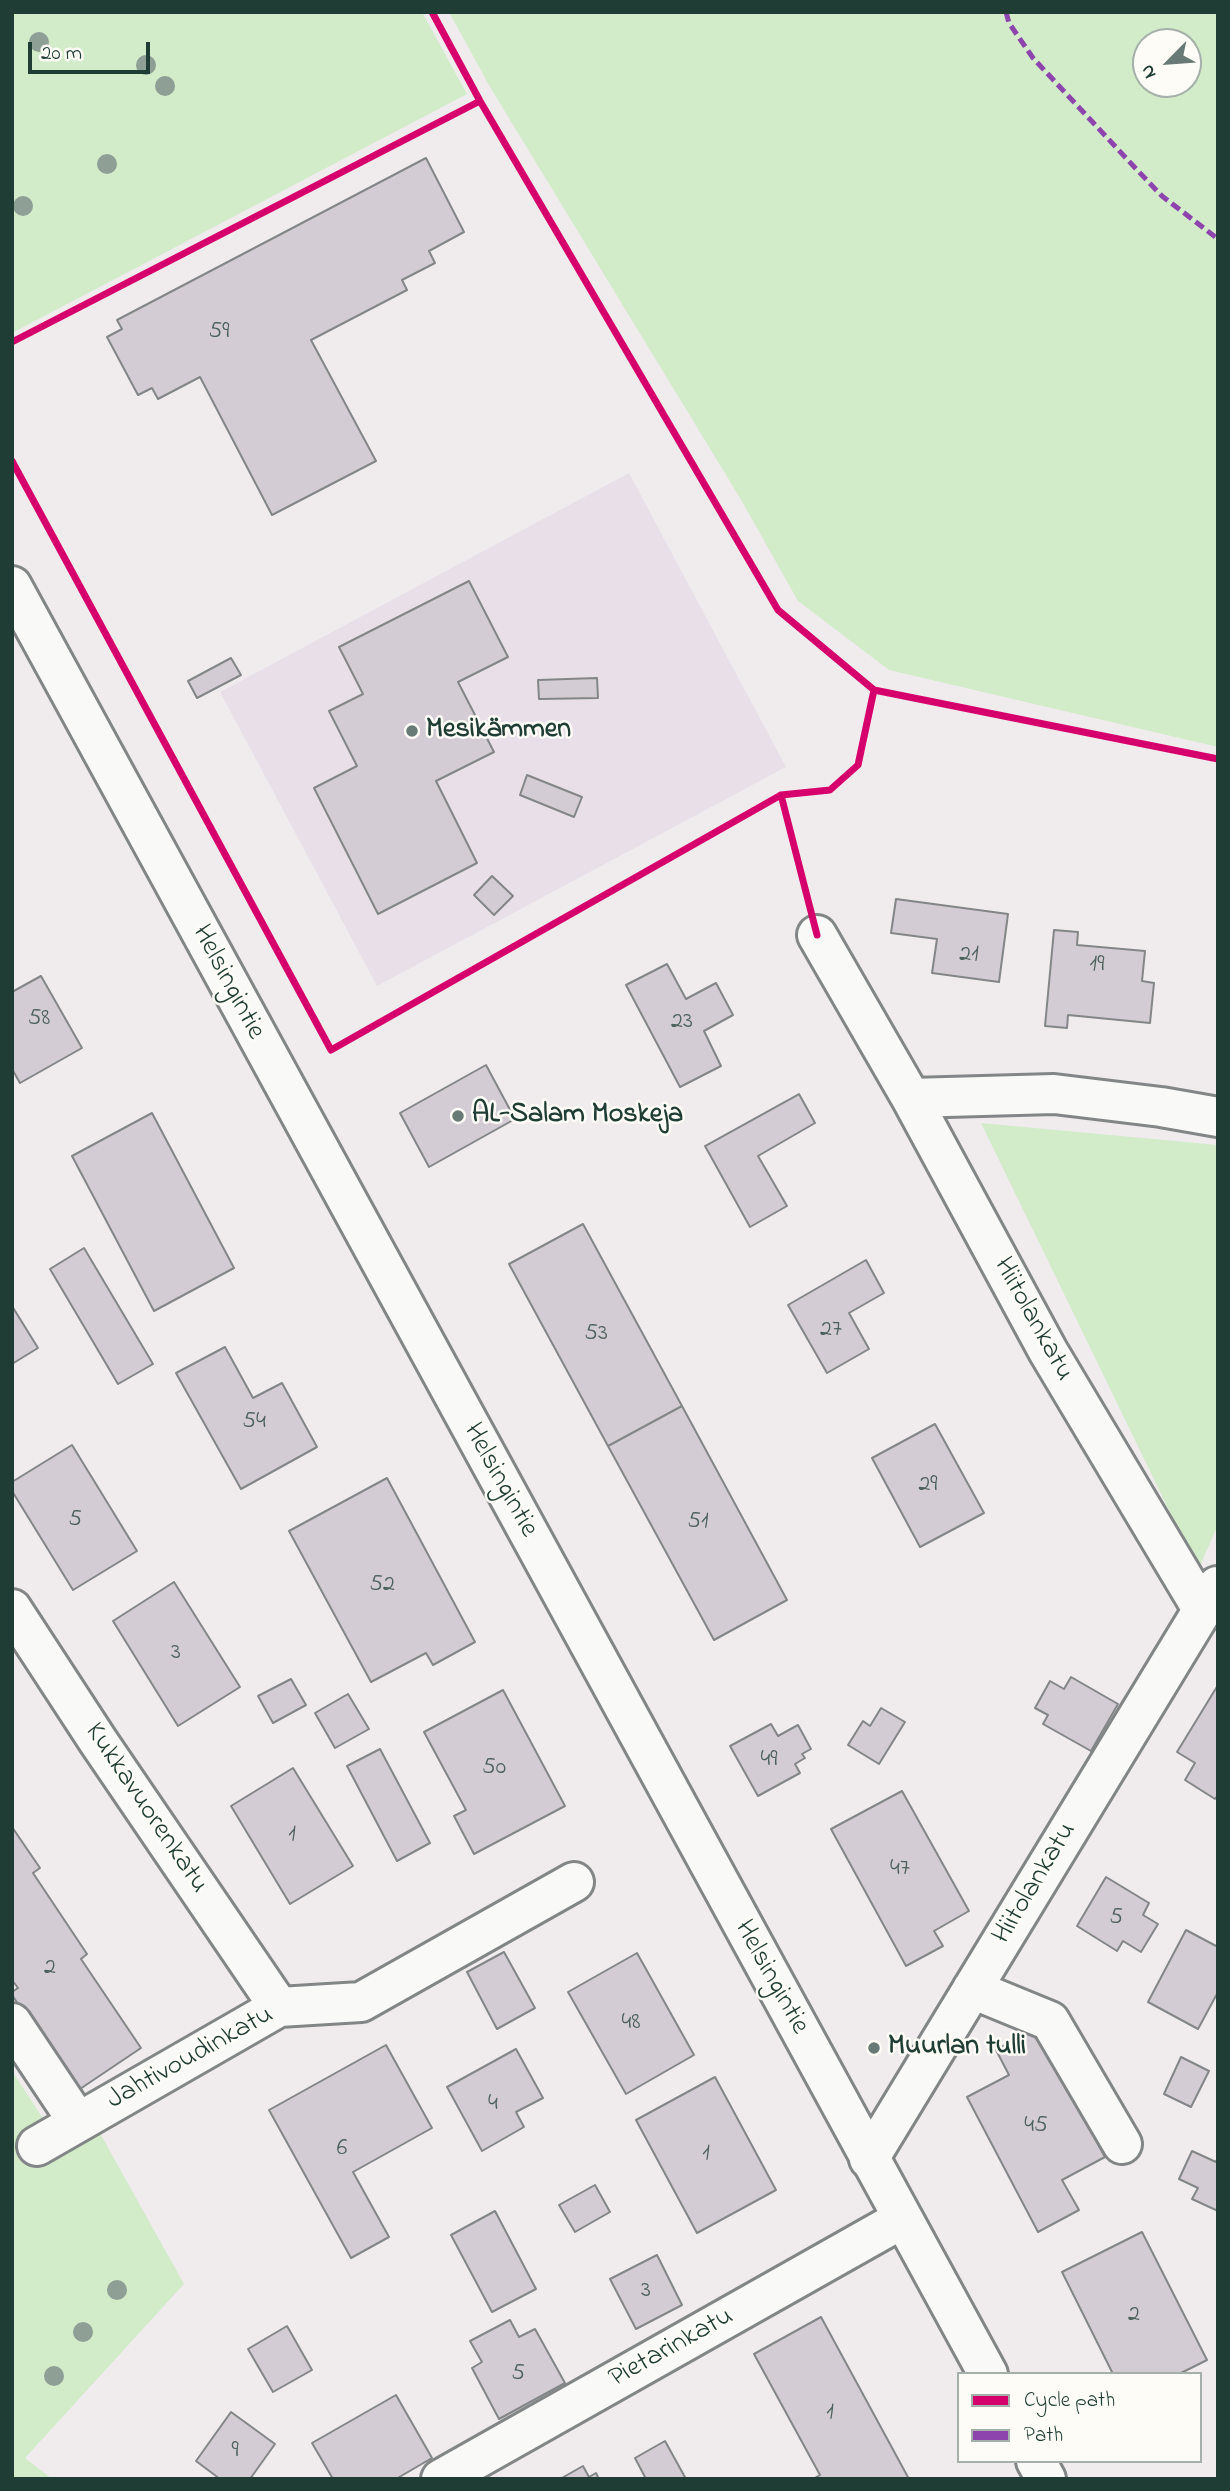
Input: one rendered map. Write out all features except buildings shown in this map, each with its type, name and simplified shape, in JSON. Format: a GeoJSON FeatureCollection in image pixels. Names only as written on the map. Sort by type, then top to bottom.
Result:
{"type":"FeatureCollection","features":[{"type":"Feature","properties":{"kind":"street","name":"Helsingintie"},"geometry":{"type":"LineString","coordinates":[[12,586],[987,2372]]}},
{"type":"Feature","properties":{"kind":"street","name":"Hiitolankatu"},"geometry":{"type":"LineString","coordinates":[[817,935],[911,1098],[1048,1351],[1210,1597],[869,2159]]}},
{"type":"Feature","properties":{"kind":"street"},"geometry":{"type":"LineString","coordinates":[[911,1098],[1054,1094],[1161,1107],[1218,1118]]}},
{"type":"Feature","properties":{"kind":"street","name":"Kukkavuorenkatu"},"geometry":{"type":"LineString","coordinates":[[14,1617],[279,2007]]}},
{"type":"Feature","properties":{"kind":"street","name":"Jahtivoudinkatu"},"geometry":{"type":"LineString","coordinates":[[37,2146],[279,2007],[361,2002],[574,1882]]}},
{"type":"Feature","properties":{"kind":"street"},"geometry":{"type":"LineString","coordinates":[[972,1989],[1050,2021],[1122,2144]]}},
{"type":"Feature","properties":{"kind":"street"},"geometry":{"type":"LineString","coordinates":[[12,2023],[78,2122]]}},
{"type":"Feature","properties":{"kind":"street","name":"Pietarinkatu"},"geometry":{"type":"LineString","coordinates":[[441,2479],[902,2219]]}},
{"type":"Feature","properties":{"kind":"street"},"geometry":{"type":"LineString","coordinates":[[1037,2463],[1046,2479]]}},
{"type":"Feature","properties":{"kind":"shaded area"},"geometry":{"type":"Polygon","coordinates":[[[629,473],[786,767],[377,986],[220,692],[629,473]]]}},
{"type":"Feature","properties":{"kind":"green space"},"geometry":{"type":"Polygon","coordinates":[[[12,12],[422,12],[467,94],[12,333],[12,12]]]}},
{"type":"Feature","properties":{"kind":"green space"},"geometry":{"type":"Polygon","coordinates":[[[449,12],[1218,12],[1218,747],[889,670],[798,601],[740,498],[490,87],[449,12]]]}},
{"type":"Feature","properties":{"kind":"green space"},"geometry":{"type":"Polygon","coordinates":[[[981,1123],[1218,1145],[1218,1525],[1198,1570],[981,1123]]]}},
{"type":"Feature","properties":{"kind":"green space"},"geometry":{"type":"Polygon","coordinates":[[[12,2071],[44,2120],[81,2099],[184,2284],[25,2458],[52,2479],[12,2479],[12,2071]]]}},
{"type":"Feature","properties":{"kind":"marked path"},"geometry":{"type":"LineString","coordinates":[[1006,12],[1009,23],[1033,58],[1139,172],[1162,196],[1218,239]]}},
{"type":"Feature","properties":{"kind":"cycle path"},"geometry":{"type":"LineString","coordinates":[[432,12],[480,101],[778,610],[874,690],[1218,759]]}},
{"type":"Feature","properties":{"kind":"cycle path"},"geometry":{"type":"LineString","coordinates":[[12,342],[480,101]]}},
{"type":"Feature","properties":{"kind":"cycle path"},"geometry":{"type":"LineString","coordinates":[[12,461],[331,1050],[781,795],[830,790],[858,765],[874,690]]}},
{"type":"Feature","properties":{"kind":"cycle path"},"geometry":{"type":"LineString","coordinates":[[781,795],[817,935]]}},
{"type":"Feature","properties":{"kind":"place","name":"Mesikämmen"},"geometry":{"type":"Point","coordinates":[412,731]}},
{"type":"Feature","properties":{"kind":"place","name":"AL-Salam Moskeja"},"geometry":{"type":"Point","coordinates":[458,1116]}},
{"type":"Feature","properties":{"kind":"place","name":"Muurlan tulli"},"geometry":{"type":"Point","coordinates":[874,2048]}}]}
